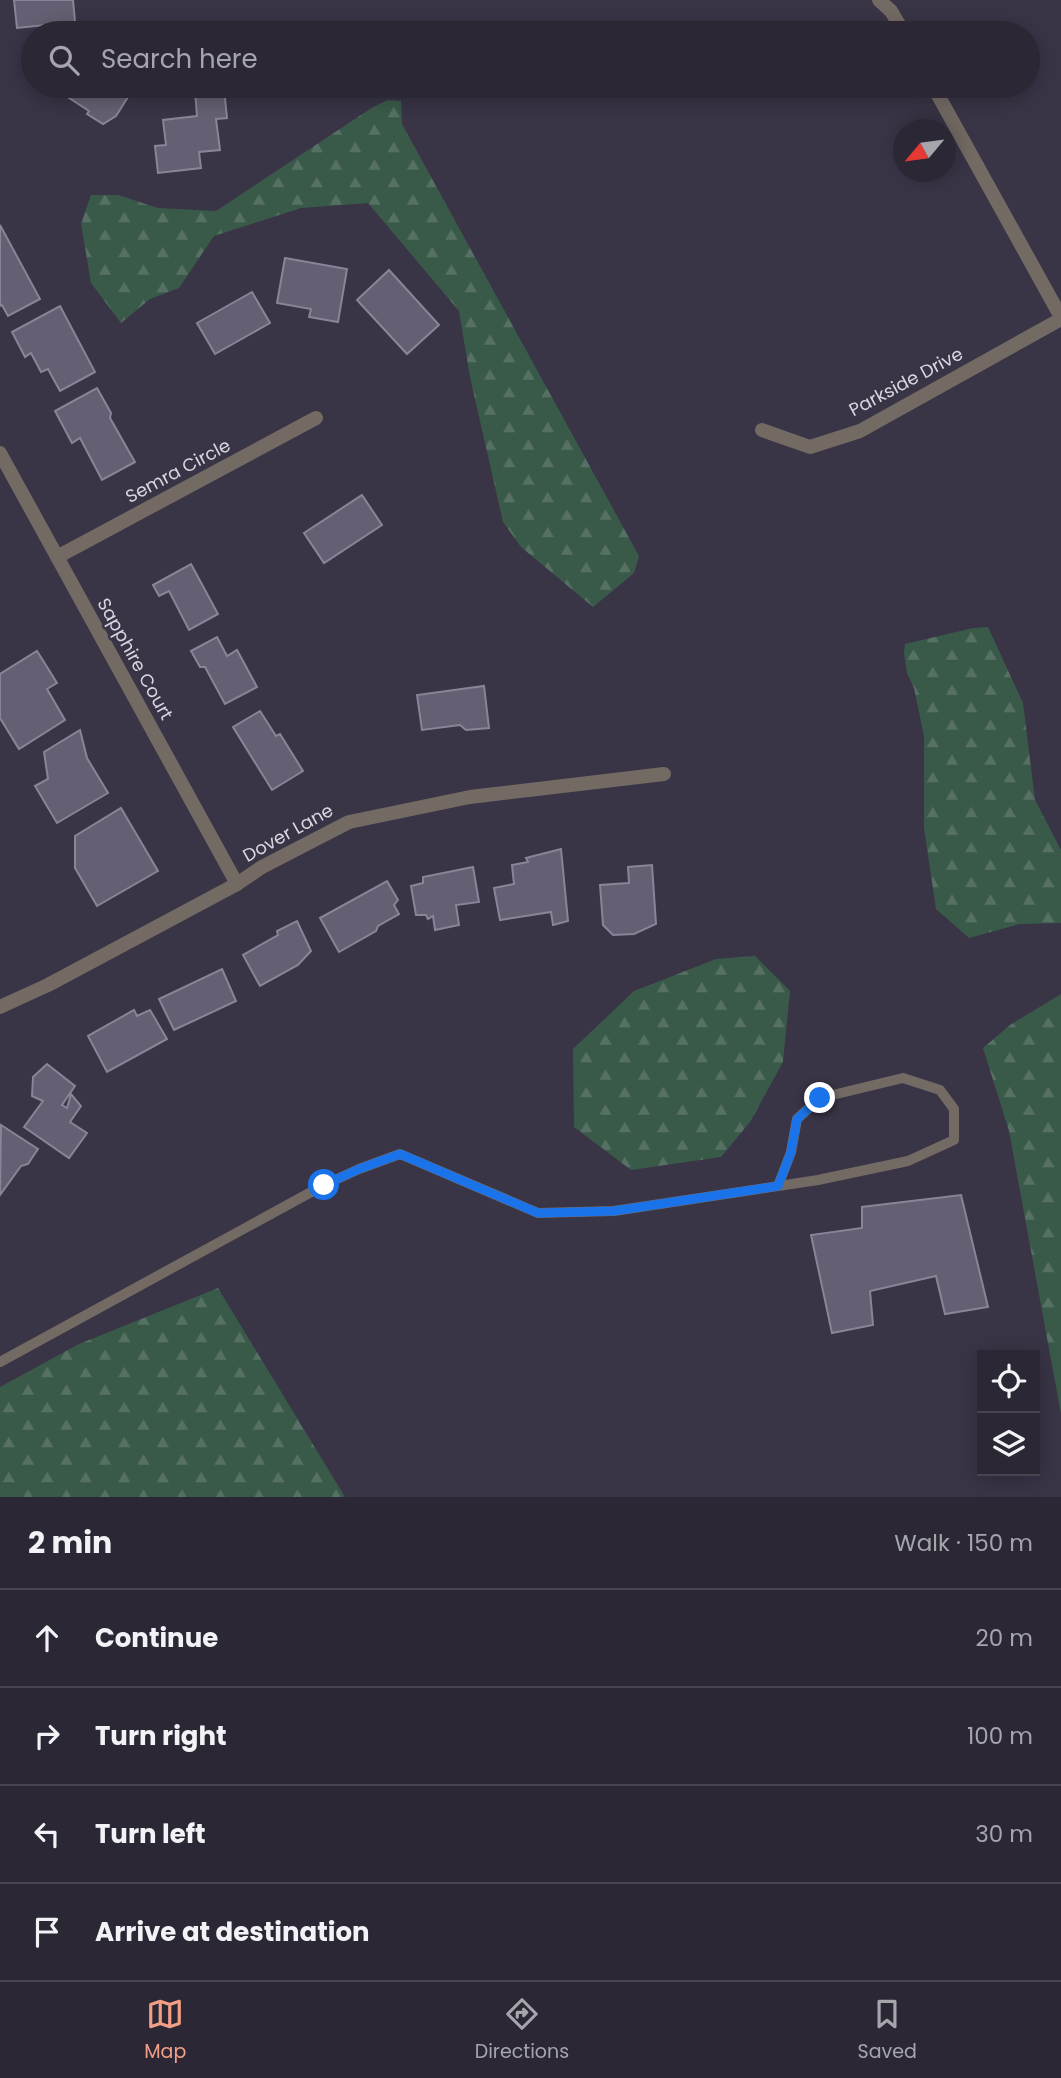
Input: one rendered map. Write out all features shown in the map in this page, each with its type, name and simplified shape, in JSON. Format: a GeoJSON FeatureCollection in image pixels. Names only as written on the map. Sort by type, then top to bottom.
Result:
{"type":"FeatureCollection","features":[{"type":"Feature","properties":{"kind":"street"},"geometry":{"type":"LineString","coordinates":[[879,0],[897,21]]}},
{"type":"Feature","properties":{"kind":"street"},"geometry":{"type":"LineString","coordinates":[[940,98],[1061,318]]}},
{"type":"Feature","properties":{"kind":"street","name":"Parkside Drive"},"geometry":{"type":"LineString","coordinates":[[762,430],[810,447],[860,431],[1061,318]]}},
{"type":"Feature","properties":{"kind":"street","name":"Semra Circle"},"geometry":{"type":"LineString","coordinates":[[57,557],[316,418]]}},
{"type":"Feature","properties":{"kind":"street","name":"Sapphire Court"},"geometry":{"type":"LineString","coordinates":[[0,453],[237,884]]}},
{"type":"Feature","properties":{"kind":"street","name":"Dover Lane"},"geometry":{"type":"LineString","coordinates":[[0,1007],[48,985],[349,822],[470,797],[664,774]]}},
{"type":"Feature","properties":{"kind":"lane"},"geometry":{"type":"LineString","coordinates":[[0,1362],[324,1185],[400,1154],[538,1213],[614,1211],[818,1180],[908,1161],[954,1140],[954,1109],[940,1090],[903,1078],[820,1098],[797,1119],[791,1152],[778,1186]]}},
{"type":"Feature","properties":{"kind":"green space"},"geometry":{"type":"Polygon","coordinates":[[[388,100],[401,101],[402,124],[639,556],[634,573],[593,607],[521,547],[503,522],[470,377],[459,311],[368,203],[301,208],[214,236],[179,288],[150,299],[121,323],[91,283],[81,224],[91,195],[118,195],[158,208],[216,211],[373,107],[388,100]]]}},
{"type":"Feature","properties":{"kind":"green space"},"geometry":{"type":"Polygon","coordinates":[[[988,627],[1023,703],[1035,800],[1061,850],[1061,923],[1020,924],[969,938],[936,909],[924,828],[924,736],[904,653],[905,644],[988,627]]]}},
{"type":"Feature","properties":{"kind":"green space"},"geometry":{"type":"Polygon","coordinates":[[[755,956],[790,991],[783,1062],[750,1122],[721,1157],[631,1170],[574,1127],[573,1049],[634,991],[716,959],[755,956]]]}},
{"type":"Feature","properties":{"kind":"green space"},"geometry":{"type":"Polygon","coordinates":[[[1061,994],[1061,1414],[1009,1131],[983,1048],[1010,1025],[1061,994]]]}},
{"type":"Feature","properties":{"kind":"green space"},"geometry":{"type":"Polygon","coordinates":[[[218,1288],[345,1497],[0,1497],[0,1387],[79,1344],[218,1288]]]}},
{"type":"Feature","properties":{"kind":"building"},"geometry":{"type":"Polygon","coordinates":[[[14,0],[73,0],[75,21],[21,21],[21,28],[17,28],[14,0]]]}},
{"type":"Feature","properties":{"kind":"building"},"geometry":{"type":"Polygon","coordinates":[[[69,98],[127,98],[116,116],[103,124],[87,114],[89,111],[69,98]]]}},
{"type":"Feature","properties":{"kind":"building"},"geometry":{"type":"Polygon","coordinates":[[[196,98],[225,98],[227,118],[216,119],[220,150],[199,152],[201,168],[158,173],[155,146],[166,145],[163,120],[197,116],[196,98]]]}},
{"type":"Feature","properties":{"kind":"building"},"geometry":{"type":"Polygon","coordinates":[[[0,225],[40,299],[8,316],[2,305],[0,306],[0,225]]]}},
{"type":"Feature","properties":{"kind":"building"},"geometry":{"type":"Polygon","coordinates":[[[285,258],[347,269],[338,322],[309,317],[311,309],[277,303],[285,258]]]}},
{"type":"Feature","properties":{"kind":"building"},"geometry":{"type":"Polygon","coordinates":[[[389,270],[439,325],[407,354],[357,300],[389,270]]]}},
{"type":"Feature","properties":{"kind":"building"},"geometry":{"type":"Polygon","coordinates":[[[252,292],[270,323],[215,354],[197,323],[252,292]]]}},
{"type":"Feature","properties":{"kind":"building"},"geometry":{"type":"Polygon","coordinates":[[[60,306],[95,372],[60,391],[48,369],[41,372],[31,353],[25,357],[12,332],[60,306]]]}},
{"type":"Feature","properties":{"kind":"building"},"geometry":{"type":"Polygon","coordinates":[[[97,388],[111,413],[110,418],[135,462],[102,480],[80,438],[72,443],[55,411],[97,388]]]}},
{"type":"Feature","properties":{"kind":"building"},"geometry":{"type":"Polygon","coordinates":[[[362,495],[382,525],[324,563],[304,533],[362,495]]]}},
{"type":"Feature","properties":{"kind":"building"},"geometry":{"type":"Polygon","coordinates":[[[191,564],[218,614],[189,630],[169,591],[159,596],[153,585],[191,564]]]}},
{"type":"Feature","properties":{"kind":"building"},"geometry":{"type":"Polygon","coordinates":[[[217,637],[227,656],[237,650],[257,687],[225,704],[205,667],[200,667],[191,651],[217,637]]]}},
{"type":"Feature","properties":{"kind":"building"},"geometry":{"type":"Polygon","coordinates":[[[37,651],[57,683],[47,689],[65,720],[19,749],[0,718],[0,674],[37,651]]]}},
{"type":"Feature","properties":{"kind":"building"},"geometry":{"type":"Polygon","coordinates":[[[484,686],[489,728],[466,730],[460,725],[422,730],[417,695],[484,686]]]}},
{"type":"Feature","properties":{"kind":"building"},"geometry":{"type":"Polygon","coordinates":[[[260,711],[276,736],[280,734],[303,771],[272,790],[233,727],[260,711]]]}},
{"type":"Feature","properties":{"kind":"building"},"geometry":{"type":"Polygon","coordinates":[[[80,730],[87,758],[108,793],[57,823],[35,786],[48,779],[44,752],[80,730]]]}},
{"type":"Feature","properties":{"kind":"building"},"geometry":{"type":"Polygon","coordinates":[[[121,808],[158,871],[97,906],[75,868],[75,836],[121,808]]]}},
{"type":"Feature","properties":{"kind":"building"},"geometry":{"type":"Polygon","coordinates":[[[561,849],[568,921],[553,925],[551,912],[500,920],[494,888],[514,884],[512,865],[528,862],[526,858],[561,849]]]}},
{"type":"Feature","properties":{"kind":"building"},"geometry":{"type":"Polygon","coordinates":[[[652,865],[656,924],[634,934],[613,935],[603,925],[600,885],[629,883],[628,867],[652,865]]]}},
{"type":"Feature","properties":{"kind":"building"},"geometry":{"type":"Polygon","coordinates":[[[473,867],[479,902],[456,905],[459,925],[435,930],[433,916],[428,919],[426,915],[416,915],[411,886],[423,883],[423,877],[473,867]]]}},
{"type":"Feature","properties":{"kind":"building"},"geometry":{"type":"Polygon","coordinates":[[[387,881],[398,900],[394,905],[399,914],[339,952],[320,918],[387,881]]]}},
{"type":"Feature","properties":{"kind":"building"},"geometry":{"type":"Polygon","coordinates":[[[297,921],[311,951],[298,965],[260,986],[243,955],[278,935],[277,931],[297,921]]]}},
{"type":"Feature","properties":{"kind":"building"},"geometry":{"type":"Polygon","coordinates":[[[222,969],[236,1001],[174,1030],[159,999],[222,969]]]}},
{"type":"Feature","properties":{"kind":"building"},"geometry":{"type":"Polygon","coordinates":[[[134,1010],[137,1016],[150,1010],[167,1039],[107,1072],[88,1036],[134,1010]]]}},
{"type":"Feature","properties":{"kind":"building"},"geometry":{"type":"Polygon","coordinates":[[[47,1064],[75,1086],[62,1105],[67,1108],[71,1094],[81,1106],[70,1122],[87,1133],[69,1158],[24,1127],[43,1101],[32,1096],[33,1077],[47,1064]]]}},
{"type":"Feature","properties":{"kind":"building"},"geometry":{"type":"Polygon","coordinates":[[[1,1125],[38,1149],[28,1164],[21,1166],[0,1195],[1,1125]]]}},
{"type":"Feature","properties":{"kind":"building"},"geometry":{"type":"Polygon","coordinates":[[[961,1195],[988,1307],[945,1314],[936,1276],[870,1291],[873,1325],[832,1333],[811,1235],[862,1228],[862,1207],[961,1195]]]}},
{"type":"Feature","properties":{"kind":"route"},"geometry":{"type":"LineString","coordinates":[[324,1185],[400,1154],[538,1213],[614,1211],[778,1186],[791,1152],[797,1119],[820,1098]]}}]}
